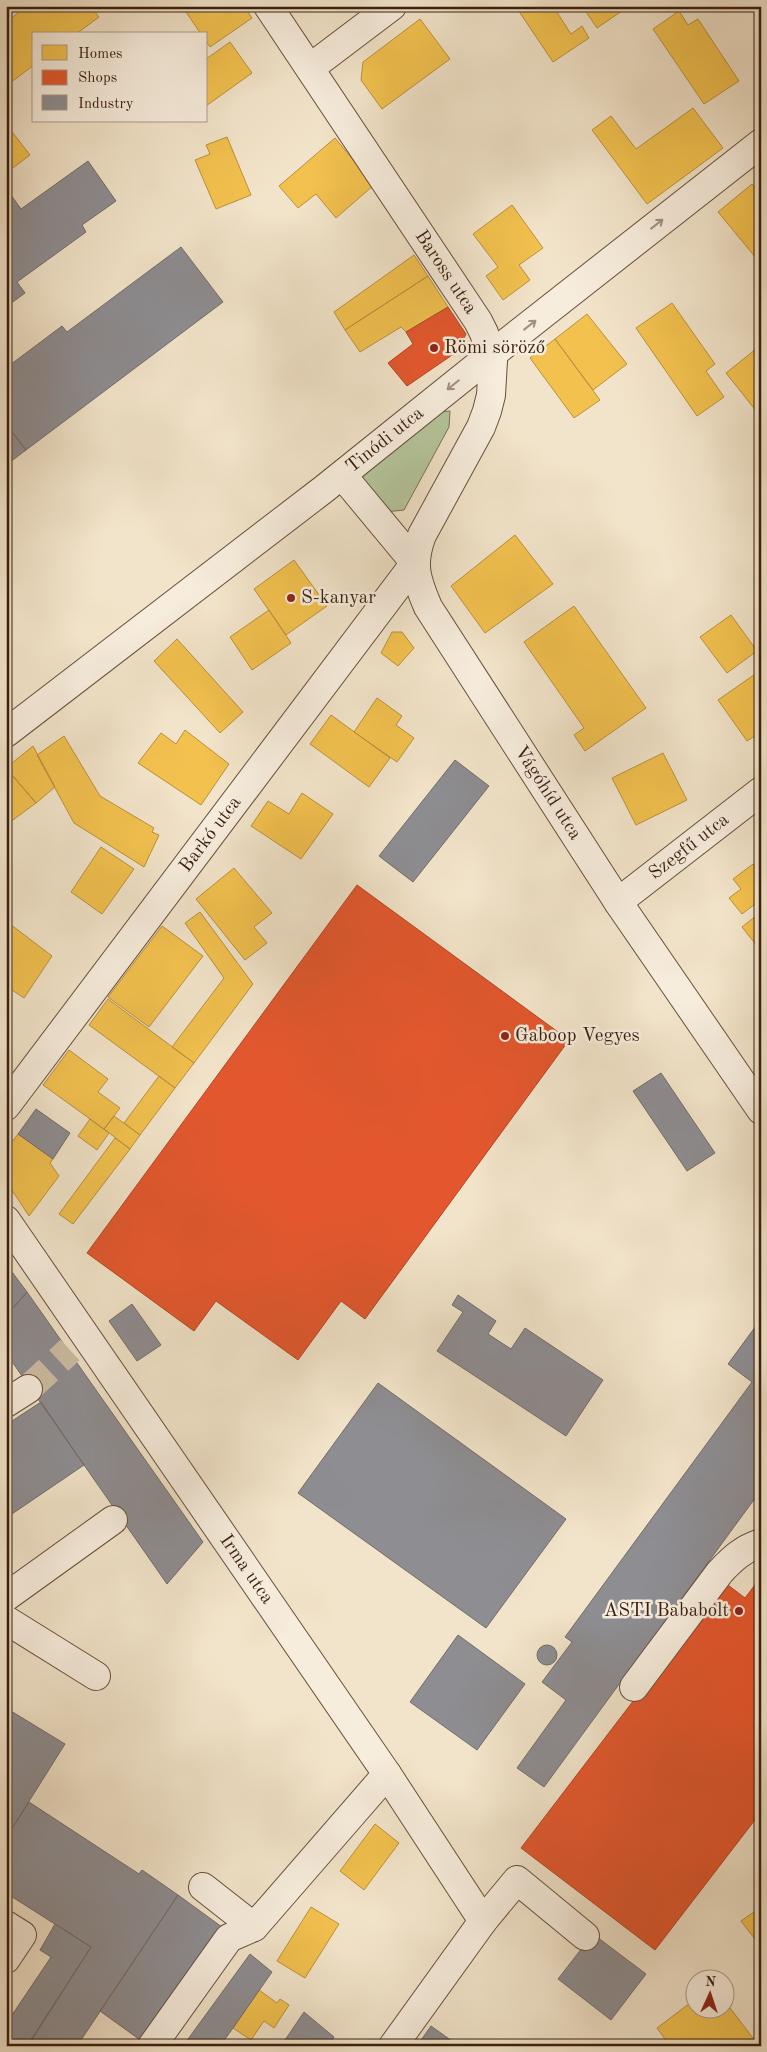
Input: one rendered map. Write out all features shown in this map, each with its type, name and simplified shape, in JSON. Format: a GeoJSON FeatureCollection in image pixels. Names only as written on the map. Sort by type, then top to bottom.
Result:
{"type":"FeatureCollection","features":[{"type":"Feature","properties":{"kind":"street","name":"Baross utca"},"geometry":{"type":"LineString","coordinates":[[268,6],[387,187],[474,314],[484,333],[493,362],[491,395],[481,427],[422,535],[415,563]]}},
{"type":"Feature","properties":{"kind":"street"},"geometry":{"type":"LineString","coordinates":[[310,68],[392,6]]}},
{"type":"Feature","properties":{"kind":"street","name":"Tinódi utca"},"geometry":{"type":"LineString","coordinates":[[6,733],[342,475],[491,355],[761,143]]}},
{"type":"Feature","properties":{"kind":"street","name":"Vágóhíd utca"},"geometry":{"type":"LineString","coordinates":[[342,475],[415,563],[416,575],[428,607],[618,902],[757,1095]]}},
{"type":"Feature","properties":{"kind":"street","name":"Barkó utca"},"geometry":{"type":"LineString","coordinates":[[6,1106],[415,563]]}},
{"type":"Feature","properties":{"kind":"street","name":"Szegfű utca"},"geometry":{"type":"LineString","coordinates":[[618,902],[761,791]]}},
{"type":"Feature","properties":{"kind":"street","name":"Irma utca"},"geometry":{"type":"LineString","coordinates":[[6,1220],[78,1343],[387,1774],[483,1921]]}},
{"type":"Feature","properties":{"kind":"street"},"geometry":{"type":"LineString","coordinates":[[6,1597],[112,1520]]}},
{"type":"Feature","properties":{"kind":"street"},"geometry":{"type":"LineString","coordinates":[[634,1687],[732,1558],[744,1549],[761,1542]]}},
{"type":"Feature","properties":{"kind":"street"},"geometry":{"type":"LineString","coordinates":[[6,1620],[96,1676]]}},
{"type":"Feature","properties":{"kind":"street"},"geometry":{"type":"LineString","coordinates":[[152,2046],[228,1938],[254,1927],[387,1774]]}},
{"type":"Feature","properties":{"kind":"street"},"geometry":{"type":"LineString","coordinates":[[393,2046],[483,1921],[517,1880],[585,1936]]}},
{"type":"Feature","properties":{"kind":"street"},"geometry":{"type":"LineString","coordinates":[[203,1887],[254,1927]]}},
{"type":"Feature","properties":{"kind":"street"},"geometry":{"type":"LineString","coordinates":[[6,1925],[22,1935],[6,1959]]}},
{"type":"Feature","properties":{"kind":"green space"},"geometry":{"type":"Polygon","coordinates":[[[450,411],[449,427],[404,510],[385,512],[361,484],[363,471],[437,412],[450,411]]]}},
{"type":"Feature","properties":{"kind":"building: Homes"},"geometry":{"type":"Polygon","coordinates":[[[27,6],[90,6],[99,17],[79,32],[32,32],[32,66],[6,86],[6,22],[27,6]]]}},
{"type":"Feature","properties":{"kind":"building: Homes"},"geometry":{"type":"Polygon","coordinates":[[[182,6],[244,6],[252,18],[210,47],[208,44],[208,32],[200,32],[182,6]]]}},
{"type":"Feature","properties":{"kind":"building: Homes"},"geometry":{"type":"Polygon","coordinates":[[[553,6],[571,34],[582,26],[589,38],[553,62],[516,7],[553,6]]]}},
{"type":"Feature","properties":{"kind":"building: Homes"},"geometry":{"type":"Polygon","coordinates":[[[582,6],[619,6],[622,11],[597,28],[582,6]]]}},
{"type":"Feature","properties":{"kind":"building: Homes"},"geometry":{"type":"Polygon","coordinates":[[[679,11],[688,25],[698,19],[739,81],[704,104],[653,29],[679,11]]]}},
{"type":"Feature","properties":{"kind":"building: Homes"},"geometry":{"type":"Polygon","coordinates":[[[420,19],[450,59],[382,109],[361,80],[363,62],[420,19]]]}},
{"type":"Feature","properties":{"kind":"building: Homes"},"geometry":{"type":"Polygon","coordinates":[[[230,42],[252,73],[208,105],[208,58],[230,42]]]}},
{"type":"Feature","properties":{"kind":"building: Homes"},"geometry":{"type":"Polygon","coordinates":[[[693,108],[723,148],[647,204],[592,130],[611,116],[636,149],[693,108]]]}},
{"type":"Feature","properties":{"kind":"building: Homes"},"geometry":{"type":"Polygon","coordinates":[[[6,124],[30,155],[6,173],[6,124]]]}},
{"type":"Feature","properties":{"kind":"building: Homes"},"geometry":{"type":"Polygon","coordinates":[[[227,137],[251,195],[216,209],[195,160],[210,154],[206,145],[227,137]]]}},
{"type":"Feature","properties":{"kind":"building: Homes"},"geometry":{"type":"Polygon","coordinates":[[[335,138],[374,185],[336,218],[316,194],[298,208],[279,186],[335,138]]]}},
{"type":"Feature","properties":{"kind":"building: Homes"},"geometry":{"type":"Polygon","coordinates":[[[752,184],[761,194],[761,264],[718,212],[752,184]]]}},
{"type":"Feature","properties":{"kind":"building: Homes"},"geometry":{"type":"Polygon","coordinates":[[[512,205],[543,248],[519,265],[530,280],[503,300],[486,276],[498,267],[473,234],[512,205]]]}},
{"type":"Feature","properties":{"kind":"building: Homes"},"geometry":{"type":"Polygon","coordinates":[[[414,255],[428,276],[345,330],[334,312],[414,255]]]}},
{"type":"Feature","properties":{"kind":"building: Homes"},"geometry":{"type":"Polygon","coordinates":[[[428,276],[448,307],[406,332],[401,327],[360,352],[345,330],[428,276]]]}},
{"type":"Feature","properties":{"kind":"building: Homes"},"geometry":{"type":"Polygon","coordinates":[[[672,303],[715,364],[706,371],[724,397],[697,416],[636,328],[672,303]]]}},
{"type":"Feature","properties":{"kind":"building: Homes"},"geometry":{"type":"Polygon","coordinates":[[[587,314],[627,364],[593,390],[555,339],[587,314]]]}},
{"type":"Feature","properties":{"kind":"building: Homes"},"geometry":{"type":"Polygon","coordinates":[[[555,339],[600,400],[574,418],[530,358],[555,339]]]}},
{"type":"Feature","properties":{"kind":"building: Homes"},"geometry":{"type":"Polygon","coordinates":[[[761,345],[761,417],[726,373],[761,345]]]}},
{"type":"Feature","properties":{"kind":"building: Homes"},"geometry":{"type":"Polygon","coordinates":[[[515,535],[553,584],[485,633],[451,586],[515,535]]]}},
{"type":"Feature","properties":{"kind":"building: Homes","name":"S-kanyar"},"geometry":{"type":"Polygon","coordinates":[[[294,560],[327,606],[286,635],[254,589],[294,560]]]}},
{"type":"Feature","properties":{"kind":"building: Homes"},"geometry":{"type":"Polygon","coordinates":[[[574,606],[646,708],[585,751],[574,735],[584,728],[524,642],[574,606]]]}},
{"type":"Feature","properties":{"kind":"building: Homes"},"geometry":{"type":"Polygon","coordinates":[[[269,610],[291,643],[252,670],[230,637],[269,610]]]}},
{"type":"Feature","properties":{"kind":"building: Homes"},"geometry":{"type":"Polygon","coordinates":[[[731,615],[757,651],[727,673],[700,637],[731,615]]]}},
{"type":"Feature","properties":{"kind":"building: Homes"},"geometry":{"type":"Polygon","coordinates":[[[392,632],[402,632],[414,648],[398,666],[381,653],[392,632]]]}},
{"type":"Feature","properties":{"kind":"building: Homes"},"geometry":{"type":"Polygon","coordinates":[[[177,639],[243,712],[220,733],[154,661],[177,639]]]}},
{"type":"Feature","properties":{"kind":"building: Homes"},"geometry":{"type":"Polygon","coordinates":[[[761,670],[761,732],[747,741],[718,700],[761,670]]]}},
{"type":"Feature","properties":{"kind":"building: Homes"},"geometry":{"type":"Polygon","coordinates":[[[377,698],[402,716],[396,725],[414,738],[397,762],[354,732],[377,698]]]}},
{"type":"Feature","properties":{"kind":"building: Homes"},"geometry":{"type":"Polygon","coordinates":[[[331,715],[390,758],[369,787],[310,744],[331,715]]]}},
{"type":"Feature","properties":{"kind":"building: Homes"},"geometry":{"type":"Polygon","coordinates":[[[185,730],[229,764],[201,805],[138,763],[161,733],[176,744],[185,730]]]}},
{"type":"Feature","properties":{"kind":"building: Homes"},"geometry":{"type":"Polygon","coordinates":[[[64,736],[100,796],[154,828],[152,832],[159,835],[144,867],[74,823],[37,755],[64,736]]]}},
{"type":"Feature","properties":{"kind":"building: Homes"},"geometry":{"type":"Polygon","coordinates":[[[33,746],[55,787],[36,803],[6,768],[33,746]]]}},
{"type":"Feature","properties":{"kind":"building: Homes"},"geometry":{"type":"Polygon","coordinates":[[[663,753],[687,800],[636,825],[612,778],[663,753]]]}},
{"type":"Feature","properties":{"kind":"building: Homes"},"geometry":{"type":"Polygon","coordinates":[[[6,768],[36,803],[6,825],[6,768]]]}},
{"type":"Feature","properties":{"kind":"building: Homes"},"geometry":{"type":"Polygon","coordinates":[[[302,793],[333,814],[301,859],[251,826],[268,801],[289,814],[302,793]]]}},
{"type":"Feature","properties":{"kind":"building: Homes"},"geometry":{"type":"Polygon","coordinates":[[[101,847],[134,869],[102,914],[71,892],[101,847]]]}},
{"type":"Feature","properties":{"kind":"building: Homes"},"geometry":{"type":"Polygon","coordinates":[[[753,864],[761,874],[761,904],[759,901],[742,914],[729,898],[741,889],[733,879],[753,864]]]}},
{"type":"Feature","properties":{"kind":"building: Homes"},"geometry":{"type":"Polygon","coordinates":[[[234,868],[272,913],[254,927],[267,943],[245,960],[196,899],[234,868]]]}},
{"type":"Feature","properties":{"kind":"building: Homes"},"geometry":{"type":"Polygon","coordinates":[[[200,912],[253,984],[194,1063],[172,1047],[224,978],[185,923],[200,912]]]}},
{"type":"Feature","properties":{"kind":"building: Homes"},"geometry":{"type":"Polygon","coordinates":[[[761,912],[761,942],[757,946],[742,927],[761,912]]]}},
{"type":"Feature","properties":{"kind":"building: Homes"},"geometry":{"type":"Polygon","coordinates":[[[6,921],[52,956],[24,998],[6,986],[6,921]]]}},
{"type":"Feature","properties":{"kind":"building: Homes"},"geometry":{"type":"Polygon","coordinates":[[[162,926],[203,956],[149,1027],[108,997],[162,926]]]}},
{"type":"Feature","properties":{"kind":"building: Homes"},"geometry":{"type":"Polygon","coordinates":[[[108,999],[194,1063],[175,1088],[89,1025],[108,999]]]}},
{"type":"Feature","properties":{"kind":"building: Homes"},"geometry":{"type":"Polygon","coordinates":[[[69,1050],[108,1079],[98,1092],[120,1108],[104,1129],[43,1085],[69,1050]]]}},
{"type":"Feature","properties":{"kind":"building: Homes"},"geometry":{"type":"Polygon","coordinates":[[[159,1076],[175,1088],[140,1135],[124,1123],[159,1076]]]}},
{"type":"Feature","properties":{"kind":"building: Homes"},"geometry":{"type":"Polygon","coordinates":[[[114,1116],[140,1135],[130,1149],[104,1129],[114,1116]]]}},
{"type":"Feature","properties":{"kind":"building: Homes"},"geometry":{"type":"Polygon","coordinates":[[[90,1119],[109,1133],[97,1150],[78,1136],[90,1119]]]}},
{"type":"Feature","properties":{"kind":"building: Homes"},"geometry":{"type":"Polygon","coordinates":[[[18,1134],[53,1159],[50,1163],[59,1176],[29,1216],[6,1181],[6,1150],[18,1134]]]}},
{"type":"Feature","properties":{"kind":"building: Homes"},"geometry":{"type":"Polygon","coordinates":[[[115,1138],[130,1149],[73,1224],[59,1214],[115,1138]]]}},
{"type":"Feature","properties":{"kind":"building: Homes"},"geometry":{"type":"Polygon","coordinates":[[[375,1824],[399,1843],[364,1890],[340,1871],[375,1824]]]}},
{"type":"Feature","properties":{"kind":"building: Homes"},"geometry":{"type":"Polygon","coordinates":[[[311,1907],[339,1924],[305,1978],[277,1961],[311,1907]]]}},
{"type":"Feature","properties":{"kind":"building: Homes"},"geometry":{"type":"Polygon","coordinates":[[[761,1907],[761,1947],[741,1921],[761,1907]]]}},
{"type":"Feature","properties":{"kind":"building: Homes"},"geometry":{"type":"Polygon","coordinates":[[[259,1990],[277,2003],[280,1999],[289,2005],[274,2028],[264,2021],[251,2040],[233,2028],[259,1990]]]}},
{"type":"Feature","properties":{"kind":"building: Homes"},"geometry":{"type":"Polygon","coordinates":[[[684,2008],[684,2020],[734,2020],[734,2013],[759,2046],[670,2046],[657,2028],[684,2008]]]}},
{"type":"Feature","properties":{"kind":"building: Shops","name":"Römi söröző"},"geometry":{"type":"Polygon","coordinates":[[[448,307],[466,334],[458,351],[407,386],[388,363],[413,344],[406,332],[448,307]]]}},
{"type":"Feature","properties":{"kind":"building: Shops"},"geometry":{"type":"Polygon","coordinates":[[[357,885],[569,1040],[365,1319],[341,1301],[298,1360],[216,1301],[194,1331],[87,1253],[357,885]]]}},
{"type":"Feature","properties":{"kind":"building: Shops"},"geometry":{"type":"Polygon","coordinates":[[[761,1577],[761,1812],[655,1950],[521,1848],[724,1582],[745,1598],[761,1577]]]}},
{"type":"Feature","properties":{"kind":"building: Industry"},"geometry":{"type":"Polygon","coordinates":[[[88,161],[116,201],[82,225],[86,232],[17,282],[25,293],[6,307],[6,188],[21,209],[88,161]]]}},
{"type":"Feature","properties":{"kind":"building: Industry"},"geometry":{"type":"Polygon","coordinates":[[[181,247],[223,302],[26,450],[6,424],[6,396],[11,392],[6,385],[6,368],[62,326],[67,332],[181,247]]]}},
{"type":"Feature","properties":{"kind":"building: Industry"},"geometry":{"type":"Polygon","coordinates":[[[6,424],[26,450],[6,465],[6,424]]]}},
{"type":"Feature","properties":{"kind":"building: Industry"},"geometry":{"type":"Polygon","coordinates":[[[455,760],[489,786],[413,882],[379,856],[455,760]]]}},
{"type":"Feature","properties":{"kind":"building: Industry"},"geometry":{"type":"Polygon","coordinates":[[[661,1073],[715,1153],[687,1171],[633,1091],[661,1073]]]}},
{"type":"Feature","properties":{"kind":"building: Industry"},"geometry":{"type":"Polygon","coordinates":[[[36,1109],[70,1133],[53,1159],[18,1134],[36,1109]]]}},
{"type":"Feature","properties":{"kind":"building: Industry"},"geometry":{"type":"Polygon","coordinates":[[[6,1264],[27,1292],[6,1316],[6,1264]]]}},
{"type":"Feature","properties":{"kind":"building: Industry"},"geometry":{"type":"Polygon","coordinates":[[[27,1292],[203,1542],[167,1584],[6,1353],[6,1316],[27,1292]]]}},
{"type":"Feature","properties":{"kind":"building: Industry"},"geometry":{"type":"Polygon","coordinates":[[[458,1295],[496,1321],[488,1334],[511,1349],[525,1328],[603,1380],[566,1436],[437,1351],[463,1312],[452,1305],[458,1295]]]}},
{"type":"Feature","properties":{"kind":"building: Industry"},"geometry":{"type":"Polygon","coordinates":[[[132,1304],[161,1345],[137,1361],[109,1321],[132,1304]]]}},
{"type":"Feature","properties":{"kind":"building: Industry"},"geometry":{"type":"Polygon","coordinates":[[[761,1319],[761,1490],[544,1787],[517,1768],[566,1700],[542,1682],[572,1642],[565,1637],[752,1382],[728,1364],[761,1319]]]}},
{"type":"Feature","properties":{"kind":"building: Industry"},"geometry":{"type":"Polygon","coordinates":[[[378,1383],[566,1519],[486,1628],[298,1493],[378,1383]]]}},
{"type":"Feature","properties":{"kind":"building: Industry"},"geometry":{"type":"Polygon","coordinates":[[[41,1402],[84,1465],[6,1518],[6,1425],[41,1402]]]}},
{"type":"Feature","properties":{"kind":"building: Industry"},"geometry":{"type":"Polygon","coordinates":[[[458,1635],[525,1684],[477,1750],[410,1702],[458,1635]]]}},
{"type":"Feature","properties":{"kind":"building: Industry"},"geometry":{"type":"Polygon","coordinates":[[[547,1645],[554,1648],[557,1655],[554,1662],[547,1665],[540,1662],[537,1655],[540,1648],[547,1645]]]}},
{"type":"Feature","properties":{"kind":"building: Industry"},"geometry":{"type":"Polygon","coordinates":[[[6,1708],[65,1744],[6,1838],[6,1789],[11,1781],[6,1778],[6,1708]]]}},
{"type":"Feature","properties":{"kind":"building: Industry"},"geometry":{"type":"Polygon","coordinates":[[[29,1802],[139,1874],[142,1870],[178,1895],[77,2046],[36,2046],[30,2041],[91,1947],[6,1893],[6,1838],[29,1802]]]}},
{"type":"Feature","properties":{"kind":"building: Industry"},"geometry":{"type":"Polygon","coordinates":[[[178,1895],[222,1927],[147,2045],[100,2011],[178,1895]]]}},
{"type":"Feature","properties":{"kind":"building: Industry"},"geometry":{"type":"Polygon","coordinates":[[[55,1924],[91,1947],[28,2046],[8,2046],[6,2044],[6,2024],[51,1957],[40,1950],[55,1924]]]}},
{"type":"Feature","properties":{"kind":"building: Industry"},"geometry":{"type":"Polygon","coordinates":[[[593,1934],[646,1974],[611,2020],[558,1979],[593,1934]]]}},
{"type":"Feature","properties":{"kind":"building: Industry"},"geometry":{"type":"Polygon","coordinates":[[[250,1954],[272,1972],[220,2046],[183,2046],[250,1954]]]}},
{"type":"Feature","properties":{"kind":"building: Industry"},"geometry":{"type":"Polygon","coordinates":[[[304,2012],[334,2037],[328,2046],[281,2046],[304,2012]]]}},
{"type":"Feature","properties":{"kind":"building: Industry"},"geometry":{"type":"Polygon","coordinates":[[[431,2026],[459,2046],[417,2046],[431,2026]]]}},
{"type":"Feature","properties":{"kind":"tunnel"},"geometry":{"type":"LineString","coordinates":[[28,1389],[70,1350]]}},
{"type":"Feature","properties":{"kind":"place","name":"Römi söröző"},"geometry":{"type":"Point","coordinates":[434,348]}},
{"type":"Feature","properties":{"kind":"place","name":"S-kanyar"},"geometry":{"type":"Point","coordinates":[291,598]}},
{"type":"Feature","properties":{"kind":"place","name":"Gaboop Vegyes"},"geometry":{"type":"Point","coordinates":[505,1036]}},
{"type":"Feature","properties":{"kind":"place","name":"ASTI Bababolt"},"geometry":{"type":"Point","coordinates":[739,1611]}}]}
